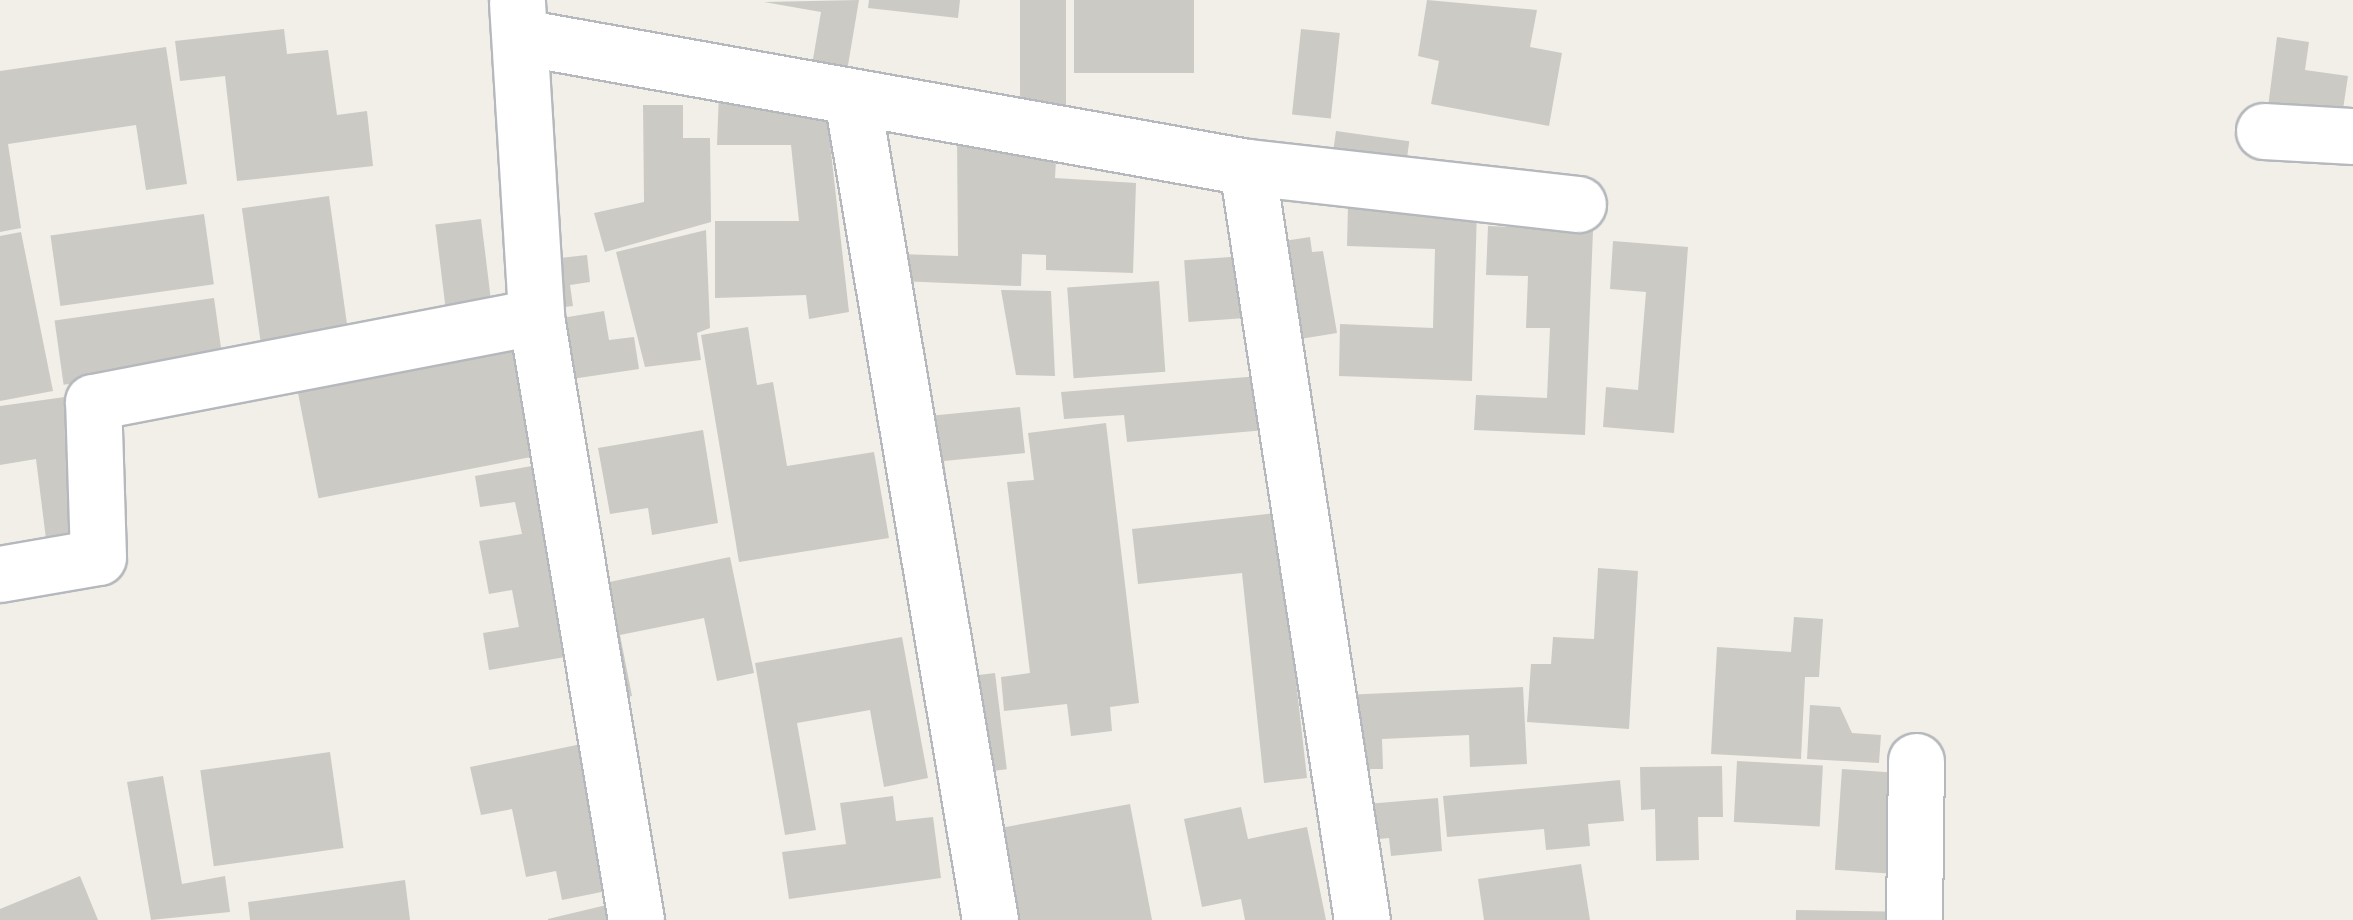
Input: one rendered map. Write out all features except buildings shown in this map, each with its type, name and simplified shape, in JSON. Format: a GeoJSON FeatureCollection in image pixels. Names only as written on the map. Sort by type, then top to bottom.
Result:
{"type":"FeatureCollection","features":[{"type":"Feature","properties":{"kind":"street"},"geometry":{"type":"LineString","coordinates":[[636,920],[536,317],[519,18],[852,98],[1247,167],[1578,204]]}},
{"type":"Feature","properties":{"kind":"street"},"geometry":{"type":"LineString","coordinates":[[852,98],[990,920]]}},
{"type":"Feature","properties":{"kind":"street"},"geometry":{"type":"LineString","coordinates":[[2264,131],[2353,136]]}},
{"type":"Feature","properties":{"kind":"street"},"geometry":{"type":"LineString","coordinates":[[1247,167],[1362,920]]}},
{"type":"Feature","properties":{"kind":"street"},"geometry":{"type":"LineString","coordinates":[[0,574],[98,557],[94,402],[536,317]]}},
{"type":"Feature","properties":{"kind":"street"},"geometry":{"type":"LineString","coordinates":[[1914,920],[1916,761]]}}]}
